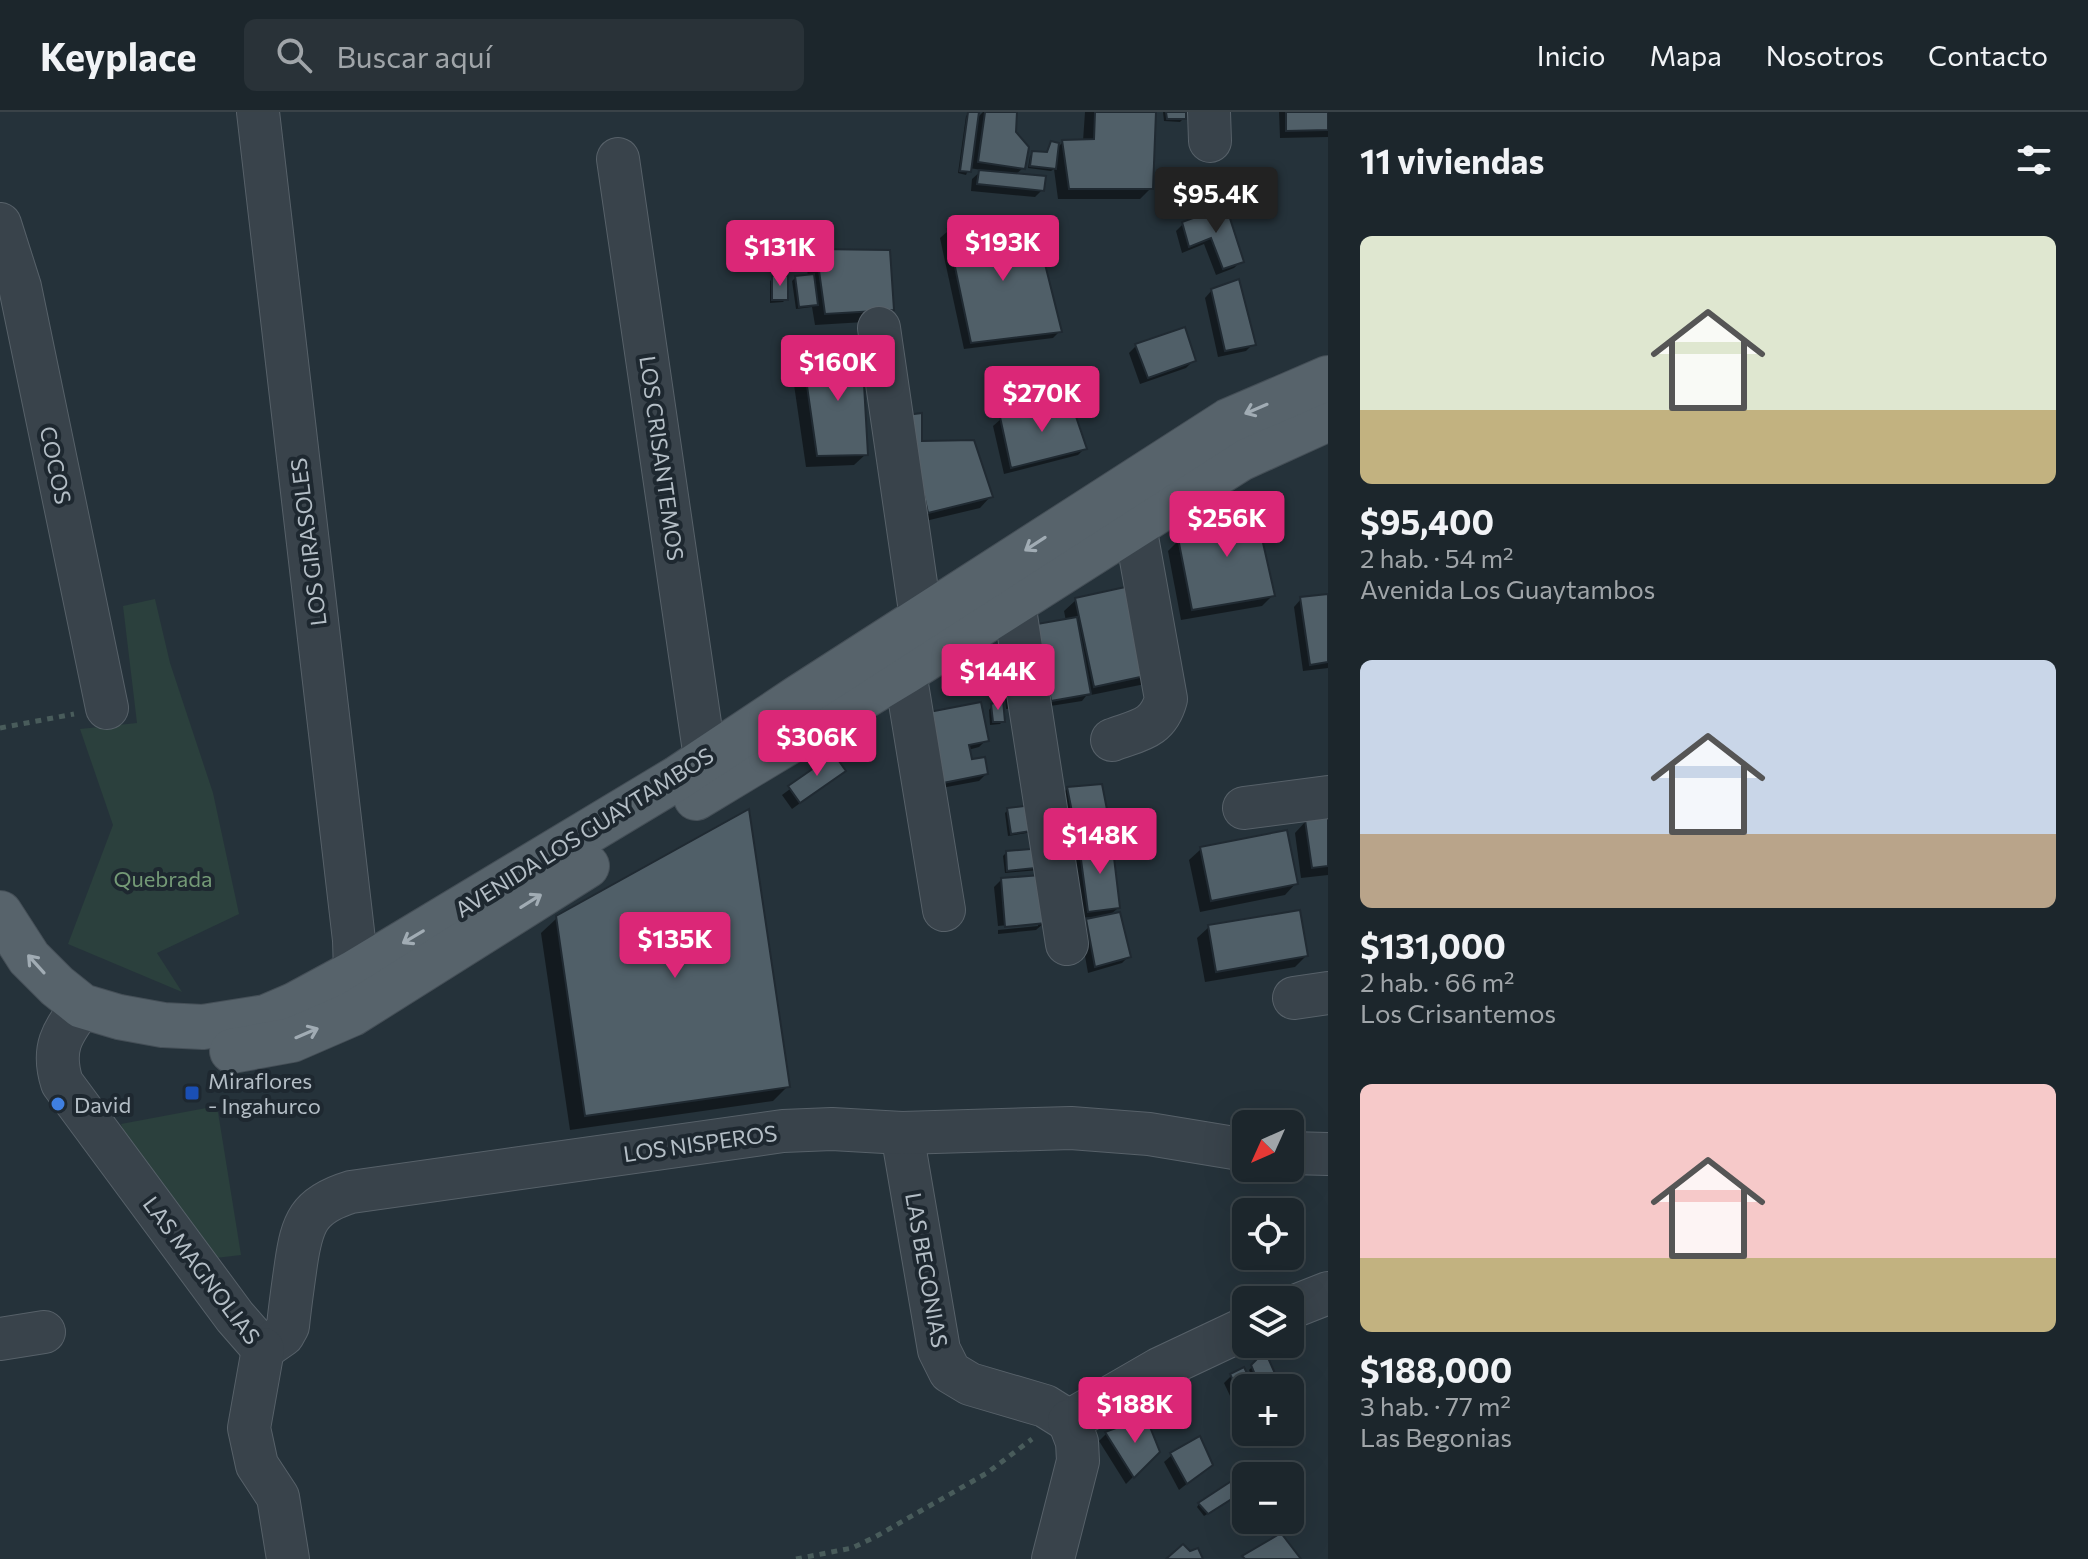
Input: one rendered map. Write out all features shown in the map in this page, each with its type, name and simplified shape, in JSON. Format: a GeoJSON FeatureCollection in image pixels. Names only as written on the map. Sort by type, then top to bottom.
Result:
{"type":"FeatureCollection","features":[{"type":"Feature","properties":{"kind":"main road","name":"AVENIDA LOS GUAYTAMBOS"},"geometry":{"type":"LineString","coordinates":[[0,965],[35,1005],[74,1017],[119,1017],[148,1022],[204,1040],[292,1040],[352,1014],[921,618],[1228,421],[1328,378]]}},
{"type":"Feature","properties":{"kind":"main road","name":"AVENIDA LOS GUAYTAMBOS"},"geometry":{"type":"LineString","coordinates":[[204,1040],[294,1005],[691,779],[905,672],[1240,459],[1328,420]]}},
{"type":"Feature","properties":{"kind":"main road","name":"AVENIDA LOS GUAYTAMBOS"},"geometry":{"type":"LineString","coordinates":[[0,913],[29,958],[57,986],[74,1017]]}},
{"type":"Feature","properties":{"kind":"street","name":"LOS GIRASOLES"},"geometry":{"type":"LineString","coordinates":[[258,112],[354,940],[355,972]]}},
{"type":"Feature","properties":{"kind":"street","name":"LOS CRISANTEMOS"},"geometry":{"type":"LineString","coordinates":[[618,159],[691,779]]}},
{"type":"Feature","properties":{"kind":"street","name":"COCOS"},"geometry":{"type":"LineString","coordinates":[[0,224],[20,287],[107,708]]}},
{"type":"Feature","properties":{"kind":"street"},"geometry":{"type":"LineString","coordinates":[[879,328],[921,618]]}},
{"type":"Feature","properties":{"kind":"street"},"geometry":{"type":"LineString","coordinates":[[1112,740],[1154,724],[1162,713],[1166,699],[1135,526]]}},
{"type":"Feature","properties":{"kind":"street"},"geometry":{"type":"LineString","coordinates":[[1014,603],[1067,944]]}},
{"type":"Feature","properties":{"kind":"street"},"geometry":{"type":"LineString","coordinates":[[905,672],[944,910]]}},
{"type":"Feature","properties":{"kind":"street"},"geometry":{"type":"LineString","coordinates":[[1244,808],[1328,797]]}},
{"type":"Feature","properties":{"kind":"street","name":"LAS MAGNOLIAS"},"geometry":{"type":"LineString","coordinates":[[74,1017],[58,1046],[56,1064],[62,1083],[235,1317],[263,1349],[251,1406],[251,1446],[257,1465],[278,1497],[288,1559]]}},
{"type":"Feature","properties":{"kind":"street","name":"LOS NISPEROS"},"geometry":{"type":"LineString","coordinates":[[263,1349],[283,1335],[288,1326],[300,1234],[307,1219],[333,1197],[351,1192],[783,1131],[832,1129],[902,1133],[1071,1128],[1149,1134],[1232,1148]]}},
{"type":"Feature","properties":{"kind":"street","name":"LAS BEGONIAS"},"geometry":{"type":"LineString","coordinates":[[902,1133],[939,1350],[950,1372],[970,1384],[1045,1406],[1069,1421]]}},
{"type":"Feature","properties":{"kind":"street"},"geometry":{"type":"LineString","coordinates":[[1304,1153],[1328,1154]]}},
{"type":"Feature","properties":{"kind":"street"},"geometry":{"type":"LineString","coordinates":[[1304,1302],[1328,1293]]}},
{"type":"Feature","properties":{"kind":"street"},"geometry":{"type":"LineString","coordinates":[[0,1339],[44,1332]]}},
{"type":"Feature","properties":{"kind":"street"},"geometry":{"type":"LineString","coordinates":[[1053,1559],[1078,1461],[1077,1442],[1069,1421],[1159,1369],[1232,1335]]}},
{"type":"Feature","properties":{"kind":"path"},"geometry":{"type":"LineString","coordinates":[[0,728],[107,708]]}},
{"type":"Feature","properties":{"kind":"path"},"geometry":{"type":"LineString","coordinates":[[796,1559],[852,1548],[875,1537],[987,1473],[1024,1442],[1069,1421]]}},
{"type":"Feature","properties":{"kind":"green space","name":"Quebrada"},"geometry":{"type":"Polygon","coordinates":[[[155,599],[170,663],[213,793],[239,914],[157,953],[182,992],[68,944],[113,825],[80,729],[137,723],[123,606],[155,599]]]}},
{"type":"Feature","properties":{"kind":"green space"},"geometry":{"type":"Polygon","coordinates":[[[217,1106],[241,1255],[207,1259],[132,1157],[121,1124],[217,1106]]]}},
{"type":"Feature","properties":{"kind":"building"},"geometry":{"type":"Polygon","coordinates":[[[968,112],[979,112],[971,172],[960,171],[968,112]]]}},
{"type":"Feature","properties":{"kind":"building"},"geometry":{"type":"Polygon","coordinates":[[[985,112],[1017,112],[1016,132],[1029,147],[1025,169],[978,162],[985,112]]]}},
{"type":"Feature","properties":{"kind":"building"},"geometry":{"type":"Polygon","coordinates":[[[1095,112],[1156,112],[1153,189],[1069,189],[1062,140],[1094,139],[1095,112]]]}},
{"type":"Feature","properties":{"kind":"building"},"geometry":{"type":"Polygon","coordinates":[[[1166,112],[1186,112],[1186,119],[1167,119],[1166,112]]]}},
{"type":"Feature","properties":{"kind":"building"},"geometry":{"type":"Polygon","coordinates":[[[1286,112],[1328,112],[1328,130],[1286,131],[1286,112]]]}},
{"type":"Feature","properties":{"kind":"building"},"geometry":{"type":"Polygon","coordinates":[[[1051,141],[1059,143],[1056,169],[1030,166],[1032,151],[1047,152],[1051,141]]]}},
{"type":"Feature","properties":{"kind":"building"},"geometry":{"type":"Polygon","coordinates":[[[979,170],[1046,176],[1044,191],[977,184],[979,170]]]}},
{"type":"Feature","properties":{"kind":"building"},"geometry":{"type":"Polygon","coordinates":[[[1226,206],[1244,262],[1223,269],[1211,238],[1189,247],[1182,222],[1226,206]]]}},
{"type":"Feature","properties":{"kind":"building"},"geometry":{"type":"Polygon","coordinates":[[[1036,228],[1062,332],[971,343],[947,229],[1036,228]]]}},
{"type":"Feature","properties":{"kind":"building"},"geometry":{"type":"Polygon","coordinates":[[[816,249],[890,250],[894,310],[825,314],[816,249]]]}},
{"type":"Feature","properties":{"kind":"building"},"geometry":{"type":"Polygon","coordinates":[[[814,274],[818,305],[799,307],[795,276],[814,274]]]}},
{"type":"Feature","properties":{"kind":"building"},"geometry":{"type":"Polygon","coordinates":[[[772,276],[788,276],[788,300],[772,300],[772,276]]]}},
{"type":"Feature","properties":{"kind":"building"},"geometry":{"type":"Polygon","coordinates":[[[1239,279],[1256,345],[1225,351],[1211,289],[1239,279]]]}},
{"type":"Feature","properties":{"kind":"building"},"geometry":{"type":"Polygon","coordinates":[[[1185,327],[1196,361],[1148,378],[1135,344],[1185,327]]]}},
{"type":"Feature","properties":{"kind":"building"},"geometry":{"type":"Polygon","coordinates":[[[862,349],[868,455],[817,456],[803,358],[862,349]]]}},
{"type":"Feature","properties":{"kind":"building"},"geometry":{"type":"Polygon","coordinates":[[[1070,399],[1087,449],[1011,468],[1000,417],[1070,399]]]}},
{"type":"Feature","properties":{"kind":"building"},"geometry":{"type":"Polygon","coordinates":[[[922,413],[922,441],[974,440],[993,497],[928,513],[906,415],[922,413]]]}},
{"type":"Feature","properties":{"kind":"building"},"geometry":{"type":"Polygon","coordinates":[[[1252,494],[1275,596],[1192,610],[1178,538],[1252,494]]]}},
{"type":"Feature","properties":{"kind":"building"},"geometry":{"type":"Polygon","coordinates":[[[1139,584],[1159,673],[1094,687],[1075,598],[1139,584]]]}},
{"type":"Feature","properties":{"kind":"building"},"geometry":{"type":"Polygon","coordinates":[[[1328,594],[1328,662],[1310,665],[1300,597],[1328,594]]]}},
{"type":"Feature","properties":{"kind":"building"},"geometry":{"type":"Polygon","coordinates":[[[1077,617],[1091,694],[1051,701],[1037,624],[1077,617]]]}},
{"type":"Feature","properties":{"kind":"building"},"geometry":{"type":"Polygon","coordinates":[[[1003,700],[1005,722],[993,722],[991,704],[1003,700]]]}},
{"type":"Feature","properties":{"kind":"building"},"geometry":{"type":"Polygon","coordinates":[[[981,702],[989,741],[969,745],[972,759],[985,757],[988,774],[943,783],[929,712],[981,702]]]}},
{"type":"Feature","properties":{"kind":"building"},"geometry":{"type":"Polygon","coordinates":[[[834,754],[846,771],[800,803],[788,786],[834,754]]]}},
{"type":"Feature","properties":{"kind":"building"},"geometry":{"type":"Polygon","coordinates":[[[1102,784],[1110,825],[1076,832],[1067,787],[1102,784]]]}},
{"type":"Feature","properties":{"kind":"building"},"geometry":{"type":"Polygon","coordinates":[[[1041,804],[1044,829],[1011,834],[1007,808],[1041,804]]]}},
{"type":"Feature","properties":{"kind":"building"},"geometry":{"type":"Polygon","coordinates":[[[749,809],[790,1087],[585,1116],[556,916],[749,809]]]}},
{"type":"Feature","properties":{"kind":"building"},"geometry":{"type":"Polygon","coordinates":[[[1328,817],[1328,866],[1312,868],[1305,820],[1328,817]]]}},
{"type":"Feature","properties":{"kind":"building"},"geometry":{"type":"Polygon","coordinates":[[[1287,830],[1298,884],[1211,901],[1200,847],[1287,830]]]}},
{"type":"Feature","properties":{"kind":"building"},"geometry":{"type":"Polygon","coordinates":[[[1112,841],[1120,908],[1088,912],[1079,845],[1112,841]]]}},
{"type":"Feature","properties":{"kind":"building"},"geometry":{"type":"Polygon","coordinates":[[[1043,848],[1045,867],[1007,871],[1006,851],[1043,848]]]}},
{"type":"Feature","properties":{"kind":"building"},"geometry":{"type":"Polygon","coordinates":[[[1041,875],[1046,923],[1005,927],[1001,878],[1041,875]]]}},
{"type":"Feature","properties":{"kind":"building"},"geometry":{"type":"Polygon","coordinates":[[[1300,910],[1308,956],[1216,972],[1208,925],[1300,910]]]}},
{"type":"Feature","properties":{"kind":"building"},"geometry":{"type":"Polygon","coordinates":[[[1120,912],[1131,957],[1095,967],[1086,919],[1120,912]]]}},
{"type":"Feature","properties":{"kind":"building"},"geometry":{"type":"Polygon","coordinates":[[[1258,1358],[1268,1358],[1275,1374],[1255,1374],[1251,1365],[1258,1358]]]}},
{"type":"Feature","properties":{"kind":"building"},"geometry":{"type":"Polygon","coordinates":[[[1244,1367],[1247,1374],[1232,1374],[1232,1378],[1230,1374],[1244,1367]]]}},
{"type":"Feature","properties":{"kind":"building"},"geometry":{"type":"Polygon","coordinates":[[[1146,1417],[1160,1452],[1134,1478],[1105,1432],[1146,1417]]]}},
{"type":"Feature","properties":{"kind":"building"},"geometry":{"type":"Polygon","coordinates":[[[1200,1436],[1213,1465],[1187,1484],[1170,1453],[1200,1436]]]}},
{"type":"Feature","properties":{"kind":"building"},"geometry":{"type":"Polygon","coordinates":[[[1230,1482],[1232,1484],[1232,1499],[1208,1514],[1198,1503],[1230,1482]]]}},
{"type":"Feature","properties":{"kind":"building"},"geometry":{"type":"Polygon","coordinates":[[[1282,1534],[1301,1559],[1245,1559],[1242,1556],[1282,1534]]]}},
{"type":"Feature","properties":{"kind":"building"},"geometry":{"type":"Polygon","coordinates":[[[1183,1544],[1190,1551],[1198,1548],[1203,1559],[1166,1559],[1183,1544]]]}},
{"type":"Feature","properties":{"kind":"place","name":"Miraflores - Ingahurco"},"geometry":{"type":"Point","coordinates":[192,1093]}},
{"type":"Feature","properties":{"kind":"place","name":"David"},"geometry":{"type":"Point","coordinates":[58,1104]}}]}
